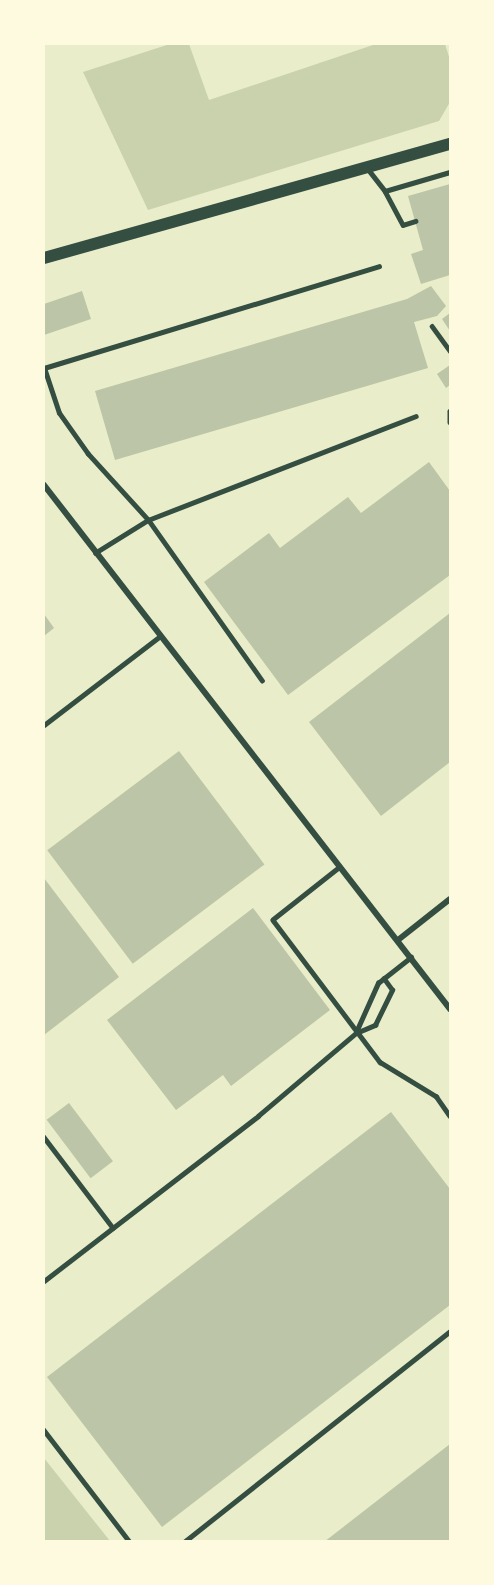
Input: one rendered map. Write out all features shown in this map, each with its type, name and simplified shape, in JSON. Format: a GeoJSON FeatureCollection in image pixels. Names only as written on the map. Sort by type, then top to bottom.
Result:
{"type":"FeatureCollection","features":[{"type":"Feature","properties":{"kind":"main road"},"geometry":{"type":"LineString","coordinates":[[44,258],[450,144]]}},
{"type":"Feature","properties":{"kind":"street"},"geometry":{"type":"LineString","coordinates":[[44,485],[159,637],[450,1009]]}},
{"type":"Feature","properties":{"kind":"street"},"geometry":{"type":"LineString","coordinates":[[398,940],[450,898]]}},
{"type":"Feature","properties":{"kind":"lane"},"geometry":{"type":"LineString","coordinates":[[367,168],[385,191],[403,225],[415,221]]}},
{"type":"Feature","properties":{"kind":"lane"},"geometry":{"type":"LineString","coordinates":[[385,191],[450,172]]}},
{"type":"Feature","properties":{"kind":"lane"},"geometry":{"type":"LineString","coordinates":[[262,681],[148,520],[88,454],[59,413],[44,368],[379,266]]}},
{"type":"Feature","properties":{"kind":"lane"},"geometry":{"type":"LineString","coordinates":[[432,326],[450,351]]}},
{"type":"Feature","properties":{"kind":"lane"},"geometry":{"type":"LineString","coordinates":[[450,411],[450,422]]}},
{"type":"Feature","properties":{"kind":"lane"},"geometry":{"type":"LineString","coordinates":[[95,553],[148,520],[416,416]]}},
{"type":"Feature","properties":{"kind":"lane"},"geometry":{"type":"LineString","coordinates":[[44,725],[159,637]]}},
{"type":"Feature","properties":{"kind":"lane"},"geometry":{"type":"LineString","coordinates":[[340,867],[273,920],[380,1062],[436,1096],[450,1116]]}},
{"type":"Feature","properties":{"kind":"lane"},"geometry":{"type":"LineString","coordinates":[[356,1033],[378,982],[411,957]]}},
{"type":"Feature","properties":{"kind":"lane"},"geometry":{"type":"LineString","coordinates":[[44,1281],[328,1059],[356,1033],[375,1026],[392,990],[384,979]]}},
{"type":"Feature","properties":{"kind":"lane"},"geometry":{"type":"LineString","coordinates":[[44,1137],[113,1228]]}},
{"type":"Feature","properties":{"kind":"lane"},"geometry":{"type":"LineString","coordinates":[[184,1542],[450,1331]]}},
{"type":"Feature","properties":{"kind":"lane"},"geometry":{"type":"LineString","coordinates":[[44,1430],[130,1542]]}},
{"type":"Feature","properties":{"kind":"green space"},"geometry":{"type":"Polygon","coordinates":[[[170,44],[189,44],[209,100],[376,44],[445,44],[450,60],[450,102],[439,121],[148,210],[83,72],[170,44]]]}},
{"type":"Feature","properties":{"kind":"green space"},"geometry":{"type":"Polygon","coordinates":[[[44,1458],[110,1541],[44,1541],[44,1458]]]}},
{"type":"Feature","properties":{"kind":"building"},"geometry":{"type":"Polygon","coordinates":[[[450,184],[450,275],[421,284],[411,254],[423,250],[408,196],[450,184]]]}},
{"type":"Feature","properties":{"kind":"building"},"geometry":{"type":"Polygon","coordinates":[[[431,286],[446,306],[437,316],[414,322],[428,368],[115,460],[95,391],[407,299],[431,286]]]}},
{"type":"Feature","properties":{"kind":"building"},"geometry":{"type":"Polygon","coordinates":[[[82,291],[91,319],[44,335],[44,304],[82,291]]]}},
{"type":"Feature","properties":{"kind":"building"},"geometry":{"type":"Polygon","coordinates":[[[450,313],[450,331],[442,319],[450,313]]]}},
{"type":"Feature","properties":{"kind":"building"},"geometry":{"type":"Polygon","coordinates":[[[450,365],[450,385],[446,388],[437,374],[450,365]]]}},
{"type":"Feature","properties":{"kind":"building"},"geometry":{"type":"Polygon","coordinates":[[[429,462],[450,491],[450,575],[288,695],[204,582],[269,533],[280,548],[348,497],[361,513],[429,462]]]}},
{"type":"Feature","properties":{"kind":"building"},"geometry":{"type":"Polygon","coordinates":[[[450,613],[450,762],[381,816],[309,722],[450,613]]]}},
{"type":"Feature","properties":{"kind":"building"},"geometry":{"type":"Polygon","coordinates":[[[44,614],[54,628],[44,636],[44,614]]]}},
{"type":"Feature","properties":{"kind":"building"},"geometry":{"type":"Polygon","coordinates":[[[179,751],[264,864],[133,964],[47,850],[179,751]]]}},
{"type":"Feature","properties":{"kind":"building"},"geometry":{"type":"Polygon","coordinates":[[[44,878],[119,977],[44,1035],[44,878]]]}},
{"type":"Feature","properties":{"kind":"building"},"geometry":{"type":"Polygon","coordinates":[[[253,908],[330,1010],[231,1086],[223,1075],[176,1110],[107,1020],[253,908]]]}},
{"type":"Feature","properties":{"kind":"building"},"geometry":{"type":"Polygon","coordinates":[[[69,1103],[113,1161],[91,1178],[47,1120],[69,1103]]]}},
{"type":"Feature","properties":{"kind":"building"},"geometry":{"type":"Polygon","coordinates":[[[391,1112],[450,1189],[450,1305],[162,1527],[47,1377],[391,1112]]]}},
{"type":"Feature","properties":{"kind":"building"},"geometry":{"type":"Polygon","coordinates":[[[450,1444],[450,1542],[324,1542],[450,1444]]]}}]}
